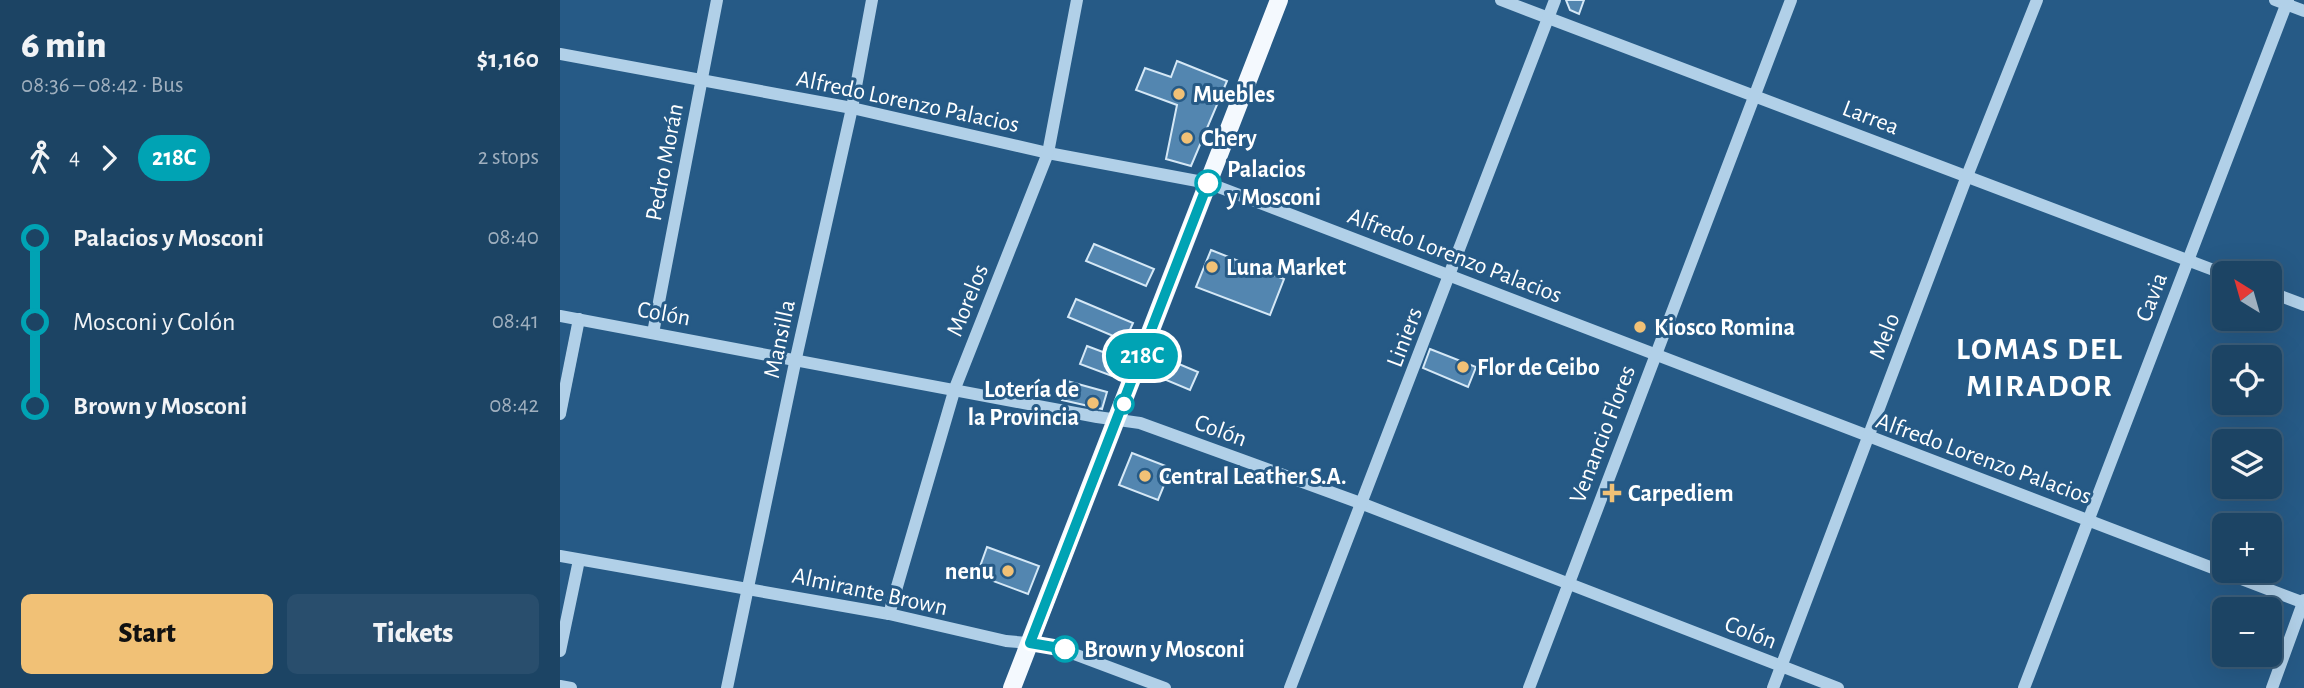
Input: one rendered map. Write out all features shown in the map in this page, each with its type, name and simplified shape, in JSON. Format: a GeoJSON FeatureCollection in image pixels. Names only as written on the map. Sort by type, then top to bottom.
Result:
{"type":"FeatureCollection","features":[{"type":"Feature","properties":{"kind":"main road"},"geometry":{"type":"LineString","coordinates":[[1012,688],[1279,0]]}},
{"type":"Feature","properties":{"kind":"street","name":"Pedro Morán"},"geometry":{"type":"LineString","coordinates":[[653,333],[717,0]]}},
{"type":"Feature","properties":{"kind":"street","name":"Mansilla"},"geometry":{"type":"LineString","coordinates":[[727,688],[852,108],[872,0]]}},
{"type":"Feature","properties":{"kind":"street","name":"Morelos"},"geometry":{"type":"LineString","coordinates":[[889,614],[955,388],[1048,153],[1077,0]]}},
{"type":"Feature","properties":{"kind":"street","name":"Larrea"},"geometry":{"type":"LineString","coordinates":[[1501,0],[2212,270]]}},
{"type":"Feature","properties":{"kind":"street","name":"Liniers"},"geometry":{"type":"LineString","coordinates":[[1290,688],[1555,0]]}},
{"type":"Feature","properties":{"kind":"street","name":"Venancio Flores"},"geometry":{"type":"LineString","coordinates":[[1529,688],[1791,0]]}},
{"type":"Feature","properties":{"kind":"street","name":"Melo"},"geometry":{"type":"LineString","coordinates":[[1773,688],[1967,176],[2037,0]]}},
{"type":"Feature","properties":{"kind":"street"},"geometry":{"type":"LineString","coordinates":[[2283,1],[2304,11]]}},
{"type":"Feature","properties":{"kind":"street","name":"Cavia"},"geometry":{"type":"LineString","coordinates":[[2024,688],[2188,261],[2283,1]]}},
{"type":"Feature","properties":{"kind":"street","name":"Alfredo Lorenzo Palacios"},"geometry":{"type":"LineString","coordinates":[[560,54],[852,108],[1048,153],[1208,183],[1868,438],[2304,602]]}},
{"type":"Feature","properties":{"kind":"street"},"geometry":{"type":"LineString","coordinates":[[2282,297],[2304,305]]}},
{"type":"Feature","properties":{"kind":"street","name":"Colón"},"geometry":{"type":"LineString","coordinates":[[560,316],[1140,423],[1363,504],[1838,688]]}},
{"type":"Feature","properties":{"kind":"street"},"geometry":{"type":"LineString","coordinates":[[560,414],[579,319]]}},
{"type":"Feature","properties":{"kind":"street","name":"Almirante Brown"},"geometry":{"type":"LineString","coordinates":[[560,556],[889,614],[1006,641],[1065,649],[1165,688]]}},
{"type":"Feature","properties":{"kind":"street"},"geometry":{"type":"LineString","coordinates":[[560,651],[579,559]]}},
{"type":"Feature","properties":{"kind":"street"},"geometry":{"type":"LineString","coordinates":[[2272,688],[2304,602]]}},
{"type":"Feature","properties":{"kind":"street"},"geometry":{"type":"LineString","coordinates":[[560,686],[570,688]]}},
{"type":"Feature","properties":{"kind":"building"},"geometry":{"type":"Polygon","coordinates":[[[1566,0],[1584,0],[1579,14],[1570,10],[1566,0]]]}},
{"type":"Feature","properties":{"kind":"building"},"geometry":{"type":"Polygon","coordinates":[[[1177,61],[1227,81],[1191,166],[1166,159],[1177,105],[1136,90],[1145,68],[1171,77],[1177,61]]]}},
{"type":"Feature","properties":{"kind":"building"},"geometry":{"type":"Polygon","coordinates":[[[1094,244],[1154,269],[1146,286],[1086,261],[1094,244]]]}},
{"type":"Feature","properties":{"kind":"building"},"geometry":{"type":"Polygon","coordinates":[[[1211,250],[1284,279],[1270,315],[1196,287],[1211,250]]]}},
{"type":"Feature","properties":{"kind":"building"},"geometry":{"type":"Polygon","coordinates":[[[1076,299],[1133,323],[1125,341],[1068,317],[1076,299]]]}},
{"type":"Feature","properties":{"kind":"building"},"geometry":{"type":"Polygon","coordinates":[[[1087,346],[1119,358],[1112,376],[1080,364],[1087,346]]]}},
{"type":"Feature","properties":{"kind":"building","name":"Flor de Ceibo"},"geometry":{"type":"Polygon","coordinates":[[[1430,349],[1476,367],[1468,387],[1423,368],[1430,349]]]}},
{"type":"Feature","properties":{"kind":"building"},"geometry":{"type":"Polygon","coordinates":[[[1167,359],[1198,372],[1190,390],[1159,377],[1167,359]]]}},
{"type":"Feature","properties":{"kind":"building"},"geometry":{"type":"Polygon","coordinates":[[[1067,381],[1107,392],[1102,409],[1062,400],[1067,381]]]}},
{"type":"Feature","properties":{"kind":"building","name":"Central Leather S.A."},"geometry":{"type":"Polygon","coordinates":[[[1132,453],[1171,468],[1158,500],[1119,485],[1132,453]]]}},
{"type":"Feature","properties":{"kind":"building","name":"nenu"},"geometry":{"type":"Polygon","coordinates":[[[987,547],[1039,566],[1028,594],[977,575],[987,547]]]}},
{"type":"Feature","properties":{"kind":"bus line","name":"218C"},"geometry":{"type":"LineString","coordinates":[[1065,649],[1030,643],[1208,183]]}},
{"type":"Feature","properties":{"kind":"place","name":"Muebles"},"geometry":{"type":"Point","coordinates":[1179,94]}},
{"type":"Feature","properties":{"kind":"place","name":"Chery"},"geometry":{"type":"Point","coordinates":[1187,138]}},
{"type":"Feature","properties":{"kind":"place","name":"Palacios y Mosconi"},"geometry":{"type":"Point","coordinates":[1208,183]}},
{"type":"Feature","properties":{"kind":"place","name":"Luna Market"},"geometry":{"type":"Point","coordinates":[1212,267]}},
{"type":"Feature","properties":{"kind":"place","name":"Kiosco Romina"},"geometry":{"type":"Point","coordinates":[1640,327]}},
{"type":"Feature","properties":{"kind":"place","name":"Flor de Ceibo"},"geometry":{"type":"Point","coordinates":[1463,367]}},
{"type":"Feature","properties":{"kind":"place","name":"Lotería de la Provincia"},"geometry":{"type":"Point","coordinates":[1093,403]}},
{"type":"Feature","properties":{"kind":"place","name":"Central Leather S.A."},"geometry":{"type":"Point","coordinates":[1145,476]}},
{"type":"Feature","properties":{"kind":"place","name":"Carpediem"},"geometry":{"type":"Point","coordinates":[1612,493]}},
{"type":"Feature","properties":{"kind":"place","name":"nenu"},"geometry":{"type":"Point","coordinates":[1008,571]}},
{"type":"Feature","properties":{"kind":"place","name":"Brown y Mosconi"},"geometry":{"type":"Point","coordinates":[1065,649]}},
{"type":"Feature","properties":{"kind":"district","name":"LOMAS DEL MIRADOR"},"geometry":{"type":"Point","coordinates":[2040,366]}}]}
